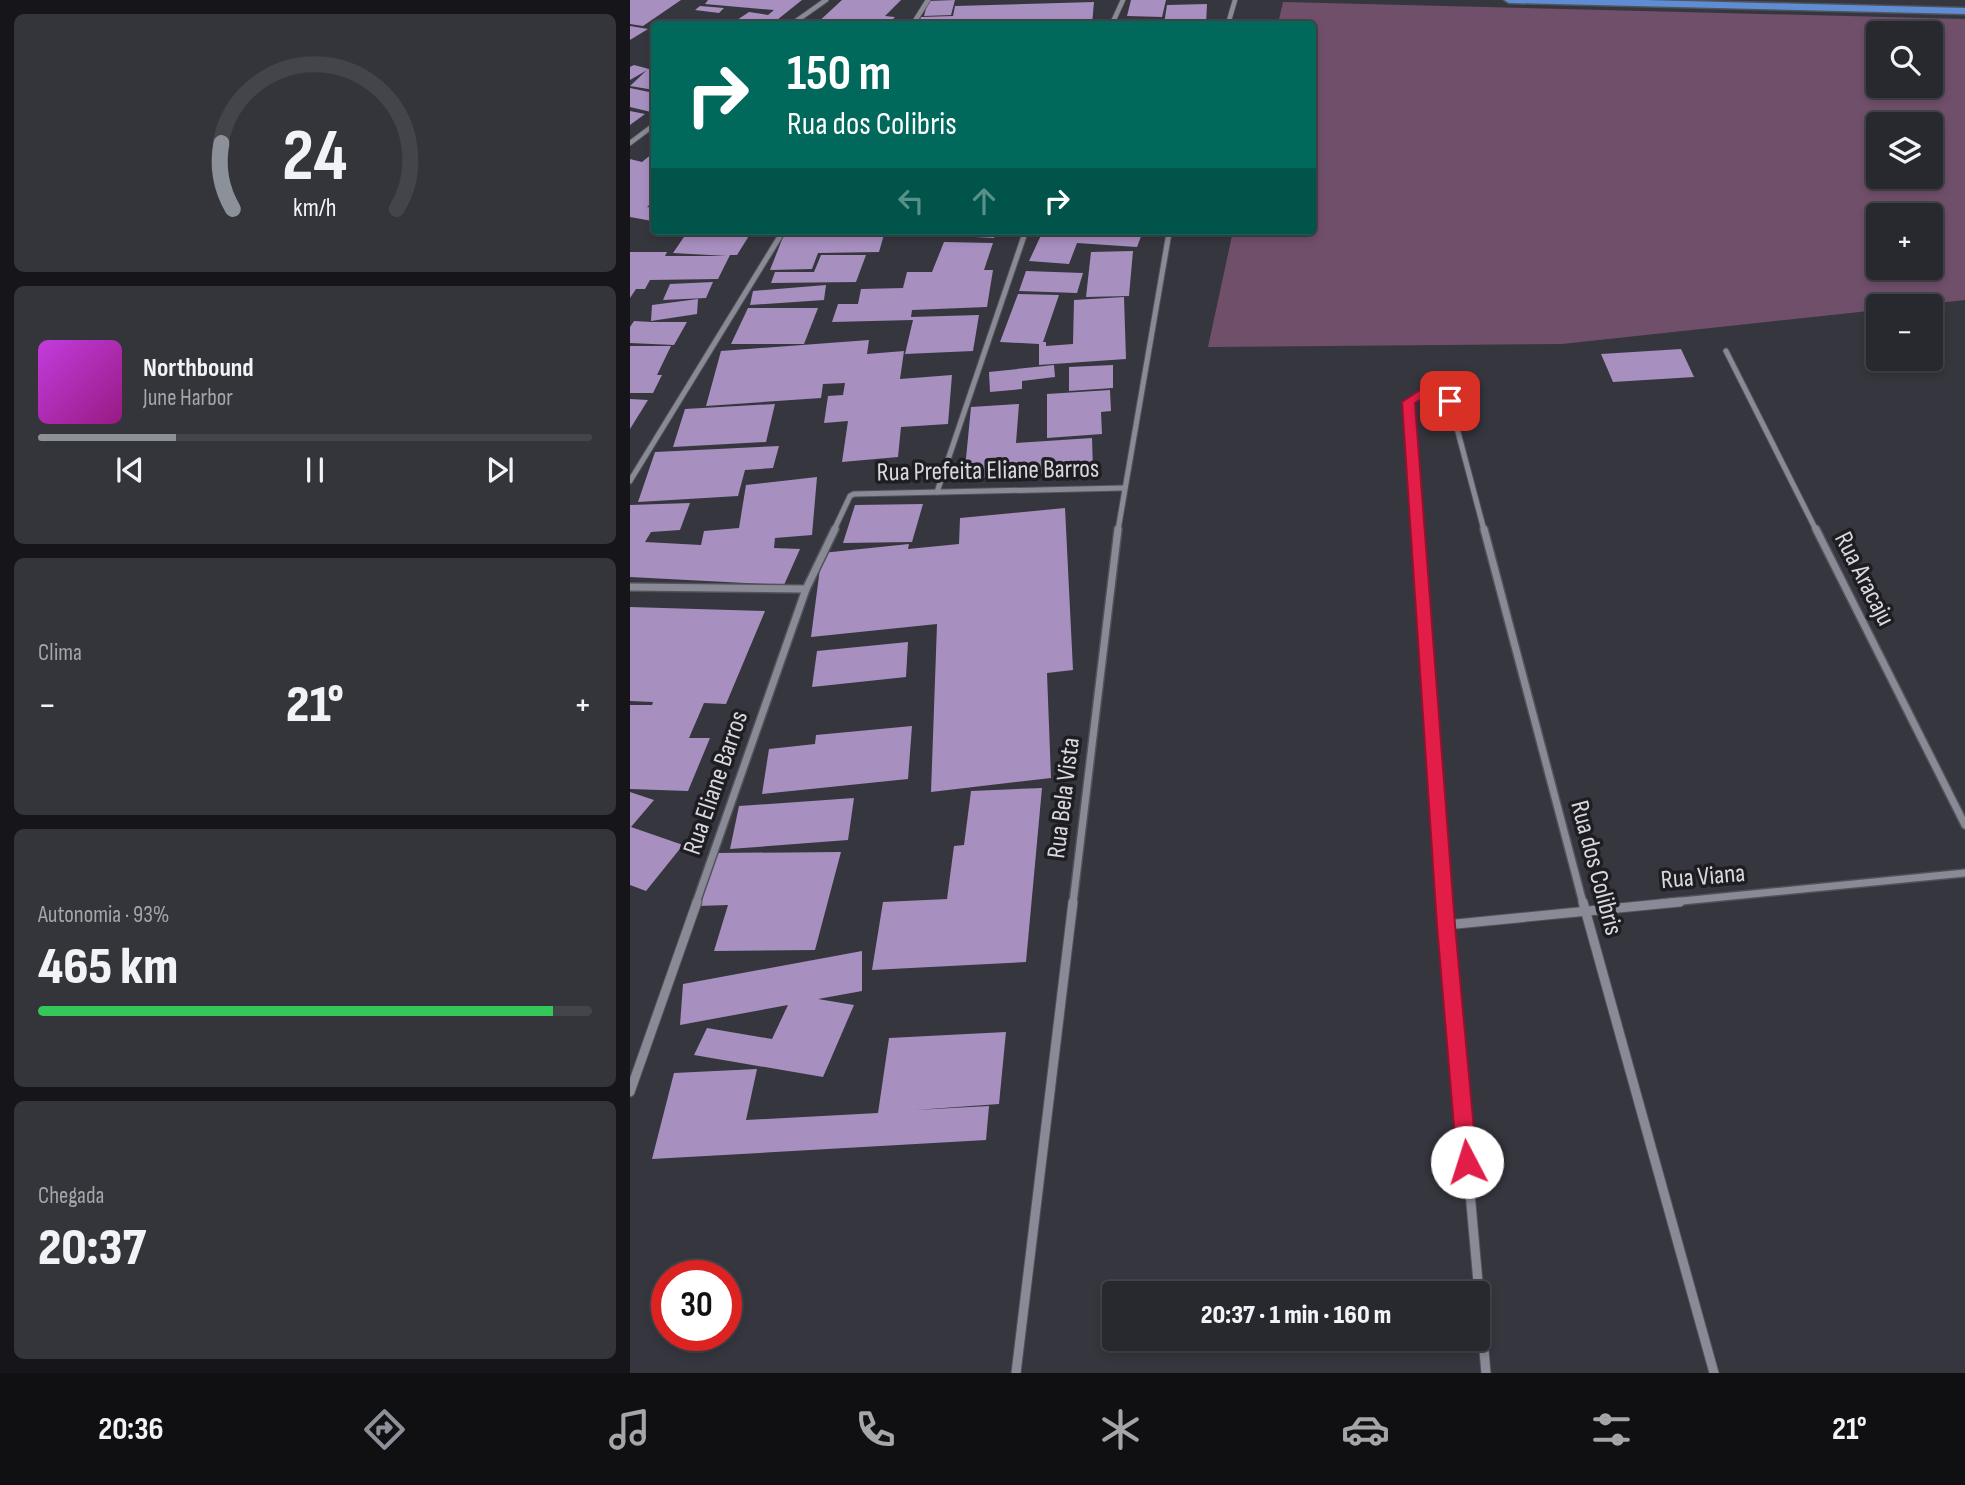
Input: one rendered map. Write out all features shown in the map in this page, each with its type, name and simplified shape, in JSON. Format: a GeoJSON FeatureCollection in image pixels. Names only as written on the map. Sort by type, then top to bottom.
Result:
{"type":"FeatureCollection","features":[{"type":"Feature","properties":{"kind":"highway"},"geometry":{"type":"LineString","coordinates":[[1509,0],[1965,11]]}},
{"type":"Feature","properties":{"kind":"street"},"geometry":{"type":"LineString","coordinates":[[796,21],[826,0]]}},
{"type":"Feature","properties":{"kind":"street"},"geometry":{"type":"LineString","coordinates":[[915,21],[928,0]]}},
{"type":"Feature","properties":{"kind":"street"},"geometry":{"type":"LineString","coordinates":[[1113,21],[1123,0]]}},
{"type":"Feature","properties":{"kind":"street"},"geometry":{"type":"LineString","coordinates":[[1229,21],[1235,0]]}},
{"type":"Feature","properties":{"kind":"street"},"geometry":{"type":"LineString","coordinates":[[630,143],[651,127]]}},
{"type":"Feature","properties":{"kind":"street"},"geometry":{"type":"LineString","coordinates":[[630,481],[781,235]]}},
{"type":"Feature","properties":{"kind":"street"},"geometry":{"type":"LineString","coordinates":[[937,492],[1025,235]]}},
{"type":"Feature","properties":{"kind":"street","name":"Rua Bela Vista"},"geometry":{"type":"LineString","coordinates":[[1016,1373],[1123,488],[1168,235]]}},
{"type":"Feature","properties":{"kind":"street","name":"Rua Aracaju"},"geometry":{"type":"LineString","coordinates":[[1726,351],[1965,825]]}},
{"type":"Feature","properties":{"kind":"street","name":"Rua dos Colibris"},"geometry":{"type":"LineString","coordinates":[[1446,925],[1408,402],[1423,393],[1442,395],[1450,401],[1585,909],[1714,1373]]}},
{"type":"Feature","properties":{"kind":"street","name":"Rua Prefeita Eliane Barros"},"geometry":{"type":"LineString","coordinates":[[853,494],[1123,488]]}},
{"type":"Feature","properties":{"kind":"street","name":"Rua Eliane Barros"},"geometry":{"type":"LineString","coordinates":[[630,1092],[806,589],[853,494]]}},
{"type":"Feature","properties":{"kind":"street"},"geometry":{"type":"LineString","coordinates":[[630,587],[806,589]]}},
{"type":"Feature","properties":{"kind":"street","name":"Rua Viana"},"geometry":{"type":"LineString","coordinates":[[1446,925],[1965,873]]}},
{"type":"Feature","properties":{"kind":"street"},"geometry":{"type":"LineString","coordinates":[[1446,925],[1478,1281]]}},
{"type":"Feature","properties":{"kind":"street"},"geometry":{"type":"LineString","coordinates":[[1484,1351],[1486,1373]]}},
{"type":"Feature","properties":{"kind":"shaded area"},"geometry":{"type":"Polygon","coordinates":[[[1283,2],[1965,19],[1965,300],[1943,302],[1943,294],[1866,294],[1866,311],[1562,344],[1208,347],[1232,235],[1316,235],[1316,21],[1279,21],[1283,2]]]}},
{"type":"Feature","properties":{"kind":"building"},"geometry":{"type":"Polygon","coordinates":[[[630,0],[681,0],[643,26],[630,24],[630,0]]]}},
{"type":"Feature","properties":{"kind":"building"},"geometry":{"type":"Polygon","coordinates":[[[708,0],[802,0],[776,21],[736,21],[749,12],[768,15],[774,10],[705,4],[708,0]]]}},
{"type":"Feature","properties":{"kind":"building"},"geometry":{"type":"Polygon","coordinates":[[[842,0],[901,0],[885,16],[895,17],[891,21],[819,21],[842,0]]]}},
{"type":"Feature","properties":{"kind":"building"},"geometry":{"type":"Polygon","coordinates":[[[955,0],[951,15],[924,16],[928,1],[955,0]]]}},
{"type":"Feature","properties":{"kind":"building"},"geometry":{"type":"Polygon","coordinates":[[[1131,0],[1166,0],[1162,17],[1127,16],[1131,0]]]}},
{"type":"Feature","properties":{"kind":"building"},"geometry":{"type":"Polygon","coordinates":[[[1094,2],[1092,21],[920,21],[921,17],[953,16],[955,6],[1094,2]]]}},
{"type":"Feature","properties":{"kind":"building"},"geometry":{"type":"Polygon","coordinates":[[[1207,4],[1206,21],[1164,21],[1167,5],[1207,4]]]}},
{"type":"Feature","properties":{"kind":"building"},"geometry":{"type":"Polygon","coordinates":[[[700,6],[724,8],[719,13],[695,10],[700,6]]]}},
{"type":"Feature","properties":{"kind":"building"},"geometry":{"type":"Polygon","coordinates":[[[630,26],[648,29],[630,40],[630,26]]]}},
{"type":"Feature","properties":{"kind":"building"},"geometry":{"type":"Polygon","coordinates":[[[634,65],[649,69],[630,80],[630,67],[634,65]]]}},
{"type":"Feature","properties":{"kind":"building"},"geometry":{"type":"Polygon","coordinates":[[[648,69],[651,70],[651,90],[630,86],[648,69]]]}},
{"type":"Feature","properties":{"kind":"building"},"geometry":{"type":"Polygon","coordinates":[[[630,88],[651,92],[651,112],[630,107],[630,88]]]}},
{"type":"Feature","properties":{"kind":"building"},"geometry":{"type":"Polygon","coordinates":[[[630,111],[645,114],[630,125],[630,111]]]}},
{"type":"Feature","properties":{"kind":"building"},"geometry":{"type":"Polygon","coordinates":[[[651,155],[651,204],[647,207],[651,208],[651,221],[630,217],[630,159],[642,162],[651,155]]]}},
{"type":"Feature","properties":{"kind":"building"},"geometry":{"type":"Polygon","coordinates":[[[685,235],[750,235],[737,255],[730,255],[718,279],[650,280],[645,289],[636,289],[630,298],[630,252],[667,252],[665,256],[727,256],[673,253],[685,235]]]}},
{"type":"Feature","properties":{"kind":"building"},"geometry":{"type":"Polygon","coordinates":[[[784,235],[884,235],[879,252],[818,253],[812,269],[770,270],[784,235]]]}},
{"type":"Feature","properties":{"kind":"building"},"geometry":{"type":"Polygon","coordinates":[[[938,235],[995,235],[994,238],[938,235]]]}},
{"type":"Feature","properties":{"kind":"building"},"geometry":{"type":"Polygon","coordinates":[[[1041,235],[1142,235],[1137,247],[1077,243],[1069,264],[1029,261],[1041,235]]]}},
{"type":"Feature","properties":{"kind":"building"},"geometry":{"type":"Polygon","coordinates":[[[944,242],[993,243],[984,270],[993,270],[987,307],[912,310],[911,317],[979,315],[973,351],[905,354],[913,320],[832,322],[838,304],[858,304],[861,289],[903,288],[907,272],[932,272],[944,242]]]}},
{"type":"Feature","properties":{"kind":"building"},"geometry":{"type":"Polygon","coordinates":[[[1133,251],[1129,296],[1086,297],[1091,252],[1133,251]]]}},
{"type":"Feature","properties":{"kind":"building"},"geometry":{"type":"Polygon","coordinates":[[[821,255],[866,255],[856,282],[771,283],[775,272],[814,272],[821,255]]]}},
{"type":"Feature","properties":{"kind":"building"},"geometry":{"type":"Polygon","coordinates":[[[1026,271],[1083,273],[1077,293],[1019,291],[1026,271]]]}},
{"type":"Feature","properties":{"kind":"building"},"geometry":{"type":"Polygon","coordinates":[[[713,282],[706,298],[663,300],[670,284],[713,282]]]}},
{"type":"Feature","properties":{"kind":"building"},"geometry":{"type":"Polygon","coordinates":[[[826,285],[824,300],[750,305],[753,291],[826,285]]]}},
{"type":"Feature","properties":{"kind":"building"},"geometry":{"type":"Polygon","coordinates":[[[1018,294],[1059,295],[1043,342],[1046,342],[1046,346],[1073,344],[1074,300],[1124,297],[1126,359],[1039,365],[1039,344],[1000,342],[1018,294]]]}},
{"type":"Feature","properties":{"kind":"building"},"geometry":{"type":"Polygon","coordinates":[[[698,299],[697,314],[651,321],[652,305],[698,299]]]}},
{"type":"Feature","properties":{"kind":"building"},"geometry":{"type":"Polygon","coordinates":[[[748,308],[818,308],[804,344],[731,344],[748,308]]]}},
{"type":"Feature","properties":{"kind":"building"},"geometry":{"type":"Polygon","coordinates":[[[634,321],[687,322],[674,345],[630,343],[630,327],[634,321]]]}},
{"type":"Feature","properties":{"kind":"building"},"geometry":{"type":"Polygon","coordinates":[[[869,340],[867,354],[904,351],[900,379],[952,375],[948,424],[901,427],[898,457],[842,462],[848,421],[824,423],[828,396],[843,395],[845,383],[823,384],[821,398],[706,406],[721,351],[869,340]]]}},
{"type":"Feature","properties":{"kind":"building"},"geometry":{"type":"Polygon","coordinates":[[[630,346],[671,346],[657,375],[662,375],[653,393],[630,393],[630,346]]]}},
{"type":"Feature","properties":{"kind":"building"},"geometry":{"type":"Polygon","coordinates":[[[1681,349],[1694,377],[1613,382],[1601,354],[1681,349]]]}},
{"type":"Feature","properties":{"kind":"building"},"geometry":{"type":"Polygon","coordinates":[[[1054,365],[1055,377],[1022,381],[1022,389],[990,392],[989,372],[1054,365]]]}},
{"type":"Feature","properties":{"kind":"building"},"geometry":{"type":"Polygon","coordinates":[[[1113,365],[1113,388],[1069,391],[1069,367],[1113,365]]]}},
{"type":"Feature","properties":{"kind":"building"},"geometry":{"type":"Polygon","coordinates":[[[1110,390],[1111,411],[1101,412],[1102,434],[1047,438],[1047,394],[1110,390]]]}},
{"type":"Feature","properties":{"kind":"building"},"geometry":{"type":"Polygon","coordinates":[[[630,399],[648,400],[630,429],[630,399]]]}},
{"type":"Feature","properties":{"kind":"building"},"geometry":{"type":"Polygon","coordinates":[[[775,404],[766,442],[673,447],[685,409],[775,404]]]}},
{"type":"Feature","properties":{"kind":"building"},"geometry":{"type":"Polygon","coordinates":[[[1019,404],[1016,443],[1092,438],[1093,470],[964,479],[971,407],[1019,404]]]}},
{"type":"Feature","properties":{"kind":"building"},"geometry":{"type":"Polygon","coordinates":[[[779,446],[773,468],[745,470],[738,496],[638,502],[655,452],[779,446]]]}},
{"type":"Feature","properties":{"kind":"building"},"geometry":{"type":"Polygon","coordinates":[[[817,477],[812,535],[775,538],[774,548],[800,549],[784,585],[630,577],[630,505],[690,503],[680,530],[651,532],[645,542],[701,545],[704,531],[739,528],[746,485],[817,477]]]}},
{"type":"Feature","properties":{"kind":"building"},"geometry":{"type":"Polygon","coordinates":[[[923,504],[912,542],[843,543],[855,505],[923,504]]]}},
{"type":"Feature","properties":{"kind":"building"},"geometry":{"type":"Polygon","coordinates":[[[1065,508],[1073,670],[1047,673],[1051,778],[931,792],[937,624],[811,637],[822,553],[909,544],[908,549],[959,544],[960,518],[1065,508]]]}},
{"type":"Feature","properties":{"kind":"building"},"geometry":{"type":"Polygon","coordinates":[[[630,607],[765,611],[726,704],[704,703],[689,738],[710,738],[688,791],[630,789],[630,705],[652,705],[653,702],[630,701],[630,607]]]}},
{"type":"Feature","properties":{"kind":"building"},"geometry":{"type":"Polygon","coordinates":[[[908,642],[906,677],[812,687],[817,651],[908,642]]]}},
{"type":"Feature","properties":{"kind":"building"},"geometry":{"type":"Polygon","coordinates":[[[912,726],[908,779],[762,794],[769,749],[815,744],[816,735],[912,726]]]}},
{"type":"Feature","properties":{"kind":"building"},"geometry":{"type":"Polygon","coordinates":[[[1042,788],[1026,962],[872,970],[883,902],[947,899],[954,846],[964,845],[971,791],[1042,788]]]}},
{"type":"Feature","properties":{"kind":"building"},"geometry":{"type":"Polygon","coordinates":[[[630,792],[654,800],[631,827],[683,845],[646,891],[630,885],[630,792]]]}},
{"type":"Feature","properties":{"kind":"building"},"geometry":{"type":"Polygon","coordinates":[[[854,798],[848,840],[730,849],[739,806],[854,798]]]}},
{"type":"Feature","properties":{"kind":"building"},"geometry":{"type":"Polygon","coordinates":[[[841,852],[815,950],[714,951],[728,905],[698,906],[716,853],[841,852]]]}},
{"type":"Feature","properties":{"kind":"building"},"geometry":{"type":"Polygon","coordinates":[[[862,951],[862,991],[818,999],[854,1005],[823,1077],[694,1055],[707,1028],[772,1039],[788,1005],[680,1025],[683,984],[862,951]]]}},
{"type":"Feature","properties":{"kind":"building"},"geometry":{"type":"Polygon","coordinates":[[[1006,1032],[999,1104],[915,1110],[989,1106],[986,1140],[652,1159],[674,1073],[757,1069],[746,1120],[878,1113],[889,1038],[1006,1032]]]}},
{"type":"Feature","properties":{"kind":"route"},"geometry":{"type":"LineString","coordinates":[[1450,401],[1442,395],[1423,393],[1408,402],[1446,925],[1467,1162]]}}]}
